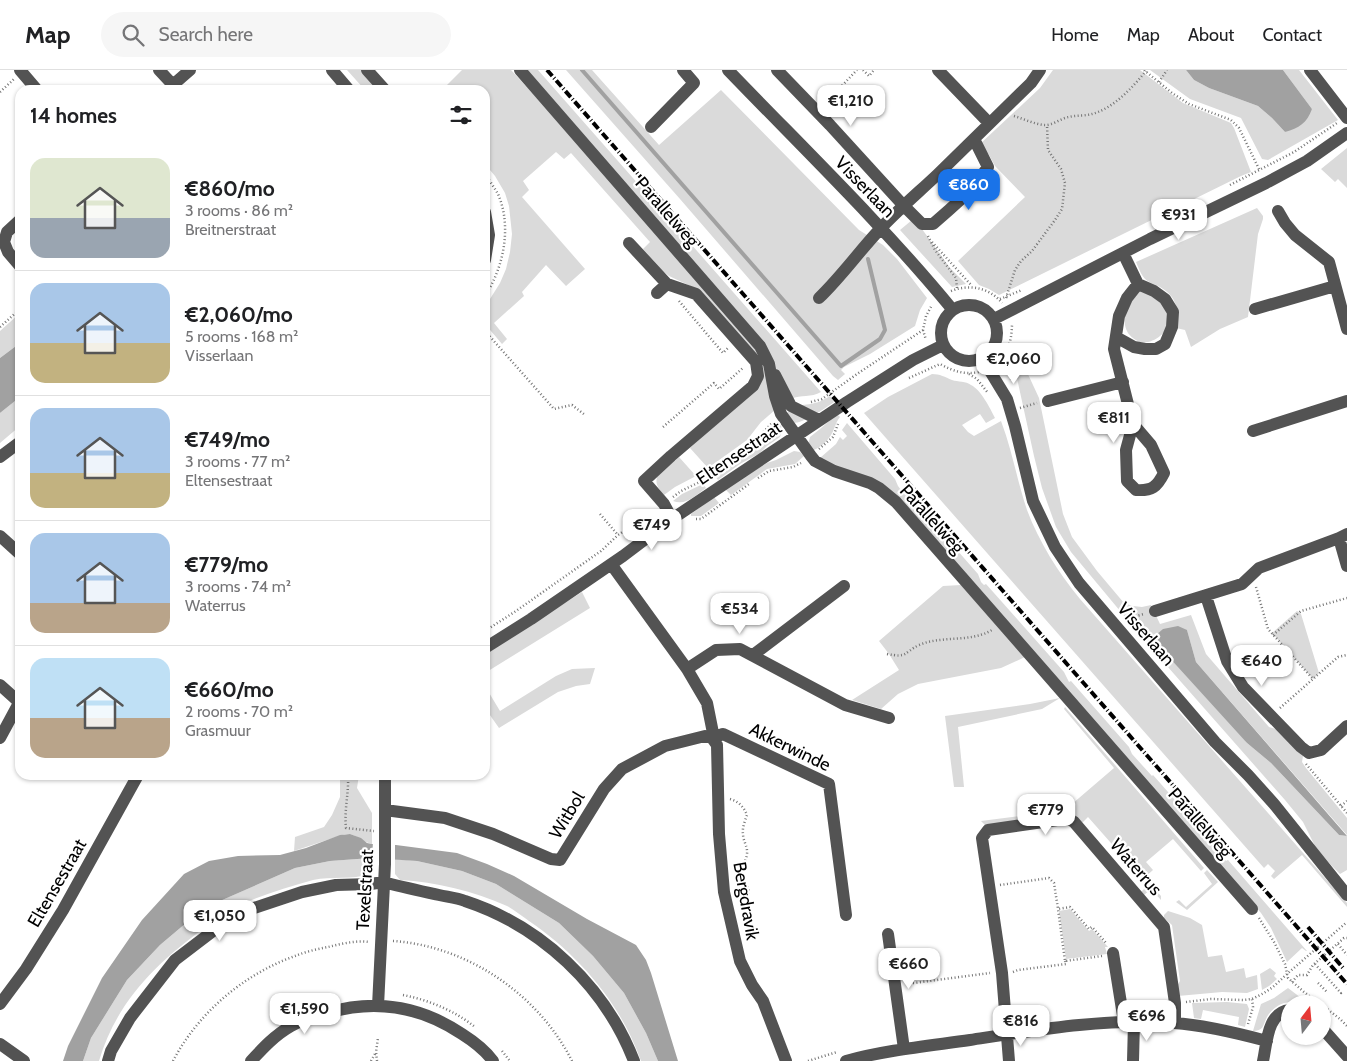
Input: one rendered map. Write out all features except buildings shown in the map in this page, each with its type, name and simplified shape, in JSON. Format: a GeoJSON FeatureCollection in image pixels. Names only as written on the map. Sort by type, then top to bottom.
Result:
{"type":"FeatureCollection","features":[{"type":"Feature","properties":{"kind":"street"},"geometry":{"type":"LineString","coordinates":[[160,70],[168,85]]}},
{"type":"Feature","properties":{"kind":"street"},"geometry":{"type":"LineString","coordinates":[[173,85],[190,70]]}},
{"type":"Feature","properties":{"kind":"street"},"geometry":{"type":"LineString","coordinates":[[332,70],[343,85]]}},
{"type":"Feature","properties":{"kind":"street"},"geometry":{"type":"LineString","coordinates":[[367,70],[380,85]]}},
{"type":"Feature","properties":{"kind":"street","name":"Parallelweg"},"geometry":{"type":"LineString","coordinates":[[520,70],[756,342],[765,354],[769,364],[780,414],[815,461],[834,471],[870,483],[896,502],[1252,909]]}},
{"type":"Feature","properties":{"kind":"street"},"geometry":{"type":"LineString","coordinates":[[651,127],[694,83],[683,70]]}},
{"type":"Feature","properties":{"kind":"street","name":"Visserlaan"},"geometry":{"type":"LineString","coordinates":[[728,70],[881,228],[919,269],[952,309]]}},
{"type":"Feature","properties":{"kind":"street"},"geometry":{"type":"LineString","coordinates":[[777,70],[922,224],[933,224],[950,210],[971,190],[988,166],[974,139]]}},
{"type":"Feature","properties":{"kind":"street"},"geometry":{"type":"LineString","coordinates":[[938,70],[989,123]]}},
{"type":"Feature","properties":{"kind":"street"},"geometry":{"type":"LineString","coordinates":[[818,298],[836,281],[903,205],[936,176],[1031,83],[1040,70]]}},
{"type":"Feature","properties":{"kind":"street"},"geometry":{"type":"LineString","coordinates":[[1310,70],[1344,119]]}},
{"type":"Feature","properties":{"kind":"street"},"geometry":{"type":"LineString","coordinates":[[21,71],[34,85]]}},
{"type":"Feature","properties":{"kind":"street"},"geometry":{"type":"LineString","coordinates":[[994,319],[1266,183],[1306,161],[1347,133]]}},
{"type":"Feature","properties":{"kind":"street"},"geometry":{"type":"LineString","coordinates":[[1278,211],[1284,223],[1295,235],[1328,262],[1340,291],[1347,329]]}},
{"type":"Feature","properties":{"kind":"street"},"geometry":{"type":"LineString","coordinates":[[4,228],[4,242],[8,252],[15,260]]}},
{"type":"Feature","properties":{"kind":"street"},"geometry":{"type":"LineString","coordinates":[[629,243],[667,284],[696,294],[756,362],[758,376],[752,386],[670,456],[644,481],[675,517]]}},
{"type":"Feature","properties":{"kind":"street"},"geometry":{"type":"LineString","coordinates":[[1116,337],[1134,347],[1156,349],[1165,344],[1172,326],[1173,312],[1165,300],[1154,291],[1138,284],[1123,253]]}},
{"type":"Feature","properties":{"kind":"street"},"geometry":{"type":"LineString","coordinates":[[657,294],[667,284]]}},
{"type":"Feature","properties":{"kind":"street"},"geometry":{"type":"LineString","coordinates":[[1134,424],[1126,450],[1127,481],[1136,490],[1147,491],[1159,484],[1164,473],[1151,445],[1134,424],[1114,349],[1119,316],[1127,298],[1138,284]]}},
{"type":"Feature","properties":{"kind":"street"},"geometry":{"type":"LineString","coordinates":[[1254,309],[1340,291]]}},
{"type":"Feature","properties":{"kind":"street"},"geometry":{"type":"LineString","coordinates":[[966,304],[977,305],[987,310],[994,319],[997,330],[996,341],[985,364],[960,360],[950,354],[943,345],[940,334],[941,324],[952,309],[966,304]]}},
{"type":"Feature","properties":{"kind":"street","name":"Eltensestraat"},"geometry":{"type":"LineString","coordinates":[[490,645],[531,619],[675,517],[795,436],[913,360],[943,345]]}},
{"type":"Feature","properties":{"kind":"street"},"geometry":{"type":"LineString","coordinates":[[769,364],[792,406],[820,420]]}},
{"type":"Feature","properties":{"kind":"street","name":"Visserlaan"},"geometry":{"type":"LineString","coordinates":[[985,364],[1007,399],[1034,501],[1055,547],[1080,583],[1116,626],[1215,742],[1248,774],[1345,889]]}},
{"type":"Feature","properties":{"kind":"street"},"geometry":{"type":"LineString","coordinates":[[1048,401],[1122,382]]}},
{"type":"Feature","properties":{"kind":"street"},"geometry":{"type":"LineString","coordinates":[[1253,431],[1347,401]]}},
{"type":"Feature","properties":{"kind":"street"},"geometry":{"type":"LineString","coordinates":[[0,457],[15,446]]}},
{"type":"Feature","properties":{"kind":"street"},"geometry":{"type":"LineString","coordinates":[[0,536],[15,550]]}},
{"type":"Feature","properties":{"kind":"street"},"geometry":{"type":"LineString","coordinates":[[1155,611],[1242,584],[1259,568],[1343,536],[1347,566]]}},
{"type":"Feature","properties":{"kind":"street"},"geometry":{"type":"LineString","coordinates":[[611,564],[687,669],[707,703],[713,733],[712,738]]}},
{"type":"Feature","properties":{"kind":"street"},"geometry":{"type":"LineString","coordinates":[[753,655],[844,586]]}},
{"type":"Feature","properties":{"kind":"street"},"geometry":{"type":"LineString","coordinates":[[1206,596],[1227,661],[1244,687],[1301,747],[1309,753],[1321,750],[1347,726]]}},
{"type":"Feature","properties":{"kind":"street"},"geometry":{"type":"LineString","coordinates":[[687,669],[716,650],[740,648],[845,705],[888,718]]}},
{"type":"Feature","properties":{"kind":"street"},"geometry":{"type":"LineString","coordinates":[[0,685],[15,697]]}},
{"type":"Feature","properties":{"kind":"street"},"geometry":{"type":"LineString","coordinates":[[0,738],[15,710]]}},
{"type":"Feature","properties":{"kind":"street","name":"Akkerwinde"},"geometry":{"type":"LineString","coordinates":[[712,738],[723,734],[829,784],[846,914]]}},
{"type":"Feature","properties":{"kind":"street","name":"Witbol"},"geometry":{"type":"LineString","coordinates":[[385,810],[445,818],[493,834],[551,859],[560,860],[604,789],[622,769],[665,746],[705,736],[712,738]]}},
{"type":"Feature","properties":{"kind":"street","name":"Bergdravik"},"geometry":{"type":"LineString","coordinates":[[712,738],[717,745],[719,834],[727,906],[740,961],[752,986],[763,1001],[786,1061]]}},
{"type":"Feature","properties":{"kind":"street","name":"Eltensestraat"},"geometry":{"type":"LineString","coordinates":[[0,1004],[26,969],[63,910],[135,780]]}},
{"type":"Feature","properties":{"kind":"street","name":"Texelstraat"},"geometry":{"type":"LineString","coordinates":[[378,1006],[385,864],[385,780]]}},
{"type":"Feature","properties":{"kind":"street","name":"Waterrus"},"geometry":{"type":"LineString","coordinates":[[1008,1061],[1002,973],[982,838],[988,830],[1064,819],[1074,822],[1164,927],[1175,1003],[1175,1023]]}},
{"type":"Feature","properties":{"kind":"street"},"geometry":{"type":"LineString","coordinates":[[108,1061],[111,1051],[130,1018],[175,960],[213,930],[254,908],[302,892],[336,885],[383,882],[465,901],[527,930],[557,952],[595,994],[611,1016],[634,1061]]}},
{"type":"Feature","properties":{"kind":"street"},"geometry":{"type":"LineString","coordinates":[[888,934],[904,1049]]}},
{"type":"Feature","properties":{"kind":"street"},"geometry":{"type":"LineString","coordinates":[[1113,954],[1129,1022],[1133,1061]]}},
{"type":"Feature","properties":{"kind":"street"},"geometry":{"type":"LineString","coordinates":[[251,1061],[270,1040],[292,1025],[342,1008],[378,1006],[425,1014],[451,1026],[472,1040],[493,1061]]}},
{"type":"Feature","properties":{"kind":"street"},"geometry":{"type":"LineString","coordinates":[[1263,1061],[1272,1022],[1281,1012]]}},
{"type":"Feature","properties":{"kind":"street"},"geometry":{"type":"LineString","coordinates":[[846,1061],[868,1058],[904,1049],[1006,1034],[1109,1022],[1175,1023],[1267,1040]]}},
{"type":"Feature","properties":{"kind":"street"},"geometry":{"type":"LineString","coordinates":[[1331,1038],[1347,1056]]}},
{"type":"Feature","properties":{"kind":"street"},"geometry":{"type":"LineString","coordinates":[[0,1044],[24,1061]]}},
{"type":"Feature","properties":{"kind":"path"},"geometry":{"type":"LineString","coordinates":[[834,94],[858,70]]}},
{"type":"Feature","properties":{"kind":"path"},"geometry":{"type":"LineString","coordinates":[[863,70],[868,76],[874,70]]}},
{"type":"Feature","properties":{"kind":"path"},"geometry":{"type":"LineString","coordinates":[[1159,82],[1167,70]]}},
{"type":"Feature","properties":{"kind":"path"},"geometry":{"type":"LineString","coordinates":[[0,92],[21,71]]}},
{"type":"Feature","properties":{"kind":"path"},"geometry":{"type":"LineString","coordinates":[[1001,111],[1046,125],[1068,117],[1090,115],[1102,111],[1116,101],[1138,81],[1145,71],[1188,104],[1231,120],[1239,128],[1260,170],[1294,152],[1344,119]]}},
{"type":"Feature","properties":{"kind":"path"},"geometry":{"type":"LineString","coordinates":[[831,90],[839,99],[818,112],[831,90]]}},
{"type":"Feature","properties":{"kind":"path"},"geometry":{"type":"LineString","coordinates":[[1014,309],[1006,297],[1015,270],[1021,261],[1032,251],[1062,209],[1065,183],[1061,169],[1048,150],[1046,125]]}},
{"type":"Feature","properties":{"kind":"path"},"geometry":{"type":"LineString","coordinates":[[957,288],[956,278],[934,250],[929,238],[973,287]]}},
{"type":"Feature","properties":{"kind":"path"},"geometry":{"type":"LineString","coordinates":[[792,406],[822,399],[923,330],[930,307],[942,296],[957,288],[973,287],[986,291],[1000,299]]}},
{"type":"Feature","properties":{"kind":"path"},"geometry":{"type":"LineString","coordinates":[[676,298],[723,353],[730,346]]}},
{"type":"Feature","properties":{"kind":"path"},"geometry":{"type":"LineString","coordinates":[[0,327],[15,314]]}},
{"type":"Feature","properties":{"kind":"path"},"geometry":{"type":"LineString","coordinates":[[902,382],[940,364],[951,370],[972,374],[985,364],[1001,359],[1008,348],[1012,336],[1012,325]]}},
{"type":"Feature","properties":{"kind":"path"},"geometry":{"type":"LineString","coordinates":[[490,337],[554,409],[572,405],[585,415]]}},
{"type":"Feature","properties":{"kind":"path"},"geometry":{"type":"LineString","coordinates":[[663,427],[714,383],[720,389],[746,365]]}},
{"type":"Feature","properties":{"kind":"path"},"geometry":{"type":"LineString","coordinates":[[1010,410],[1048,401]]}},
{"type":"Feature","properties":{"kind":"path","name":"Eltensestraat"},"geometry":{"type":"LineString","coordinates":[[490,628],[601,551],[618,535],[664,504],[681,490],[708,478],[751,445],[780,414]]}},
{"type":"Feature","properties":{"kind":"path"},"geometry":{"type":"LineString","coordinates":[[675,517],[701,519],[769,471],[796,466],[811,456],[832,437],[840,420]]}},
{"type":"Feature","properties":{"kind":"path"},"geometry":{"type":"LineString","coordinates":[[600,514],[618,535]]}},
{"type":"Feature","properties":{"kind":"path"},"geometry":{"type":"LineString","coordinates":[[1252,574],[1268,629],[1313,679]]}},
{"type":"Feature","properties":{"kind":"path"},"geometry":{"type":"LineString","coordinates":[[1273,635],[1301,611],[1347,598]]}},
{"type":"Feature","properties":{"kind":"path"},"geometry":{"type":"LineString","coordinates":[[1116,626],[1133,616],[1155,611]]}},
{"type":"Feature","properties":{"kind":"path"},"geometry":{"type":"LineString","coordinates":[[887,654],[900,656],[920,645],[940,640],[976,637],[990,631],[1001,623]]}},
{"type":"Feature","properties":{"kind":"path"},"geometry":{"type":"LineString","coordinates":[[1271,716],[1338,657],[1347,655]]}},
{"type":"Feature","properties":{"kind":"path"},"geometry":{"type":"LineString","coordinates":[[1309,753],[1305,762],[1347,813]]}},
{"type":"Feature","properties":{"kind":"path"},"geometry":{"type":"LineString","coordinates":[[348,780],[346,828],[385,832]]}},
{"type":"Feature","properties":{"kind":"path"},"geometry":{"type":"LineString","coordinates":[[718,799],[735,800],[747,815],[742,833],[747,854],[743,875],[749,886],[749,893],[743,903],[727,906]]}},
{"type":"Feature","properties":{"kind":"path"},"geometry":{"type":"LineString","coordinates":[[1341,806],[1347,801]]}},
{"type":"Feature","properties":{"kind":"path"},"geometry":{"type":"LineString","coordinates":[[895,986],[1066,964],[1054,882],[1048,878],[989,886]]}},
{"type":"Feature","properties":{"kind":"path"},"geometry":{"type":"LineString","coordinates":[[1058,909],[1070,908],[1089,929],[1092,927],[1113,950],[1113,954],[1065,961]]}},
{"type":"Feature","properties":{"kind":"path"},"geometry":{"type":"LineString","coordinates":[[1252,909],[1274,942],[1288,978],[1309,995]]}},
{"type":"Feature","properties":{"kind":"path"},"geometry":{"type":"LineString","coordinates":[[1175,1003],[1211,999],[1243,1000],[1264,994],[1347,922]]}},
{"type":"Feature","properties":{"kind":"path"},"geometry":{"type":"LineString","coordinates":[[1292,982],[1298,975],[1307,975],[1315,964],[1344,938],[1347,938]]}},
{"type":"Feature","properties":{"kind":"path"},"geometry":{"type":"LineString","coordinates":[[173,1061],[186,1040],[206,1015],[227,995],[268,967],[295,955],[313,950],[365,941],[369,942]]}},
{"type":"Feature","properties":{"kind":"path"},"geometry":{"type":"LineString","coordinates":[[392,941],[431,948],[459,957],[503,981],[519,993],[535,1009],[565,1047],[572,1061]]}},
{"type":"Feature","properties":{"kind":"path"},"geometry":{"type":"LineString","coordinates":[[1338,944],[1347,955]]}},
{"type":"Feature","properties":{"kind":"path"},"geometry":{"type":"LineString","coordinates":[[1315,964],[1341,993],[1342,991]]}},
{"type":"Feature","properties":{"kind":"path"},"geometry":{"type":"LineString","coordinates":[[1318,983],[1327,992]]}},
{"type":"Feature","properties":{"kind":"path"},"geometry":{"type":"LineString","coordinates":[[1246,1035],[1253,1007],[1252,998]]}},
{"type":"Feature","properties":{"kind":"path"},"geometry":{"type":"LineString","coordinates":[[1331,1012],[1347,1026]]}},
{"type":"Feature","properties":{"kind":"path"},"geometry":{"type":"LineString","coordinates":[[378,1038],[376,1052],[378,1061]]}},
{"type":"Feature","properties":{"kind":"path"},"geometry":{"type":"LineString","coordinates":[[371,1061],[376,1052]]}},
{"type":"Feature","properties":{"kind":"shaded area"},"geometry":{"type":"Polygon","coordinates":[[[347,70],[361,70],[374,85],[360,85],[347,70]]]}},
{"type":"Feature","properties":{"kind":"shaded area"},"geometry":{"type":"Polygon","coordinates":[[[462,70],[511,70],[576,140],[759,350],[775,410],[761,422],[747,440],[708,468],[690,448],[762,375],[699,290],[669,276],[643,249],[650,242],[571,153],[564,159],[556,152],[523,181],[529,190],[522,197],[585,269],[566,286],[546,265],[522,292],[524,296],[494,323],[507,339],[502,344],[490,330],[490,299],[506,269],[512,234],[509,206],[505,193],[490,170],[490,85],[447,85],[462,70]]]}},
{"type":"Feature","properties":{"kind":"shaded area"},"geometry":{"type":"Polygon","coordinates":[[[524,70],[538,70],[821,392],[791,399],[775,368],[524,70]]]}},
{"type":"Feature","properties":{"kind":"shaded area"},"geometry":{"type":"Polygon","coordinates":[[[566,70],[592,70],[659,145],[721,90],[859,230],[883,245],[897,259],[927,298],[920,310],[915,326],[870,354],[844,367],[841,370],[845,374],[838,380],[566,70]]]}},
{"type":"Feature","properties":{"kind":"shaded area"},"geometry":{"type":"Polygon","coordinates":[[[1053,70],[1140,70],[1183,103],[1231,123],[1251,172],[999,295],[979,285],[958,261],[1025,197],[995,166],[980,144],[1040,88],[1053,70]]]}},
{"type":"Feature","properties":{"kind":"shaded area"},"geometry":{"type":"Polygon","coordinates":[[[1150,70],[1186,70],[1194,80],[1209,88],[1258,106],[1285,132],[1312,109],[1283,70],[1299,70],[1338,120],[1268,160],[1262,159],[1241,118],[1190,99],[1150,70]]]}},
{"type":"Feature","properties":{"kind":"shaded area"},"geometry":{"type":"Polygon","coordinates":[[[1186,70],[1283,70],[1312,109],[1308,118],[1302,124],[1285,132],[1258,106],[1209,88],[1194,80],[1186,70]]]}},
{"type":"Feature","properties":{"kind":"shaded area"},"geometry":{"type":"Polygon","coordinates":[[[1347,148],[1347,188],[1338,179],[1335,182],[1321,169],[1347,148]]]}},
{"type":"Feature","properties":{"kind":"shaded area"},"geometry":{"type":"Polygon","coordinates":[[[1257,208],[1263,219],[1258,234],[1248,317],[1220,329],[1191,347],[1185,330],[1176,328],[1177,310],[1174,300],[1166,291],[1144,278],[1136,262],[1257,208]]]}},
{"type":"Feature","properties":{"kind":"shaded area"},"geometry":{"type":"Polygon","coordinates":[[[912,220],[922,229],[950,268],[966,284],[952,287],[900,230],[912,220]]]}},
{"type":"Feature","properties":{"kind":"shaded area"},"geometry":{"type":"Polygon","coordinates":[[[1139,291],[1149,292],[1157,298],[1165,308],[1169,320],[1163,334],[1149,342],[1138,341],[1130,336],[1125,322],[1129,306],[1139,291]]]}},
{"type":"Feature","properties":{"kind":"shaded area"},"geometry":{"type":"Polygon","coordinates":[[[15,318],[15,347],[0,358],[0,331],[15,318]]]}},
{"type":"Feature","properties":{"kind":"shaded area"},"geometry":{"type":"Polygon","coordinates":[[[1014,344],[1039,398],[1063,514],[1072,537],[1124,603],[1142,607],[1151,605],[1160,624],[1191,615],[1206,654],[1269,727],[1279,730],[1303,756],[1302,762],[1306,768],[1347,818],[1347,835],[1196,662],[1187,630],[1163,629],[1247,743],[1271,763],[1339,835],[1347,836],[1347,870],[1340,874],[1330,864],[1315,846],[1303,822],[1285,800],[1145,641],[1071,552],[1056,527],[1042,488],[1011,351],[1014,344]]]}},
{"type":"Feature","properties":{"kind":"shaded area"},"geometry":{"type":"Polygon","coordinates":[[[15,347],[15,401],[0,413],[0,358],[15,347]]]}},
{"type":"Feature","properties":{"kind":"shaded area"},"geometry":{"type":"Polygon","coordinates":[[[932,374],[969,384],[975,387],[982,395],[995,418],[986,423],[980,414],[962,425],[974,436],[1001,421],[1027,510],[1043,545],[1064,578],[1080,599],[1347,903],[1347,907],[1302,855],[1274,879],[1271,876],[1275,871],[1268,864],[1264,868],[864,413],[888,397],[932,374]]]}},
{"type":"Feature","properties":{"kind":"shaded area"},"geometry":{"type":"Polygon","coordinates":[[[830,396],[834,402],[803,421],[793,423],[786,415],[792,408],[817,403],[830,396]]]}},
{"type":"Feature","properties":{"kind":"shaded area"},"geometry":{"type":"Polygon","coordinates":[[[15,401],[15,430],[0,443],[0,413],[15,401]]]}},
{"type":"Feature","properties":{"kind":"shaded area"},"geometry":{"type":"Polygon","coordinates":[[[837,414],[840,417],[829,438],[812,451],[808,445],[810,437],[837,414]]]}},
{"type":"Feature","properties":{"kind":"shaded area"},"geometry":{"type":"Polygon","coordinates":[[[847,423],[895,479],[904,494],[906,492],[978,574],[981,582],[984,585],[986,584],[1064,672],[1069,682],[1071,681],[1129,747],[1132,754],[1153,775],[1214,844],[1216,850],[1226,861],[1228,860],[1307,951],[1302,948],[1287,962],[1271,928],[1261,913],[902,502],[820,458],[836,444],[840,437],[843,440],[847,436],[842,430],[847,423]]]}},
{"type":"Feature","properties":{"kind":"shaded area"},"geometry":{"type":"Polygon","coordinates":[[[778,425],[781,425],[782,431],[780,437],[760,453],[740,464],[718,480],[715,476],[753,448],[778,425]]]}},
{"type":"Feature","properties":{"kind":"shaded area"},"geometry":{"type":"Polygon","coordinates":[[[794,451],[800,452],[804,456],[795,464],[767,469],[731,495],[725,489],[767,463],[794,451]]]}},
{"type":"Feature","properties":{"kind":"shaded area"},"geometry":{"type":"Polygon","coordinates":[[[679,457],[696,476],[664,495],[657,485],[657,477],[679,457]]]}},
{"type":"Feature","properties":{"kind":"shaded area"},"geometry":{"type":"Polygon","coordinates":[[[703,484],[706,488],[691,499],[682,502],[673,501],[682,494],[703,484]]]}},
{"type":"Feature","properties":{"kind":"shaded area"},"geometry":{"type":"Polygon","coordinates":[[[714,497],[719,503],[701,516],[691,516],[691,514],[714,497]]]}},
{"type":"Feature","properties":{"kind":"shaded area"},"geometry":{"type":"Polygon","coordinates":[[[961,585],[1025,657],[1001,668],[918,684],[898,694],[881,709],[852,700],[899,670],[879,641],[943,586],[961,585]]]}},
{"type":"Feature","properties":{"kind":"shaded area"},"geometry":{"type":"Polygon","coordinates":[[[582,592],[590,608],[490,670],[490,651],[582,592]]]}},
{"type":"Feature","properties":{"kind":"shaded area"},"geometry":{"type":"Polygon","coordinates":[[[1297,611],[1301,614],[1319,673],[1313,679],[1272,633],[1297,611]]]}},
{"type":"Feature","properties":{"kind":"shaded area"},"geometry":{"type":"Polygon","coordinates":[[[1178,626],[1187,630],[1196,662],[1347,836],[1339,835],[1271,763],[1247,743],[1157,644],[1156,635],[1163,629],[1178,626]]]}},
{"type":"Feature","properties":{"kind":"shaded area"},"geometry":{"type":"Polygon","coordinates":[[[595,668],[590,684],[558,692],[499,728],[490,715],[490,694],[500,711],[556,676],[572,669],[595,668]]]}},
{"type":"Feature","properties":{"kind":"shaded area"},"geometry":{"type":"Polygon","coordinates":[[[1060,698],[1042,709],[958,727],[964,787],[954,787],[945,716],[1060,698]]]}},
{"type":"Feature","properties":{"kind":"shaded area"},"geometry":{"type":"Polygon","coordinates":[[[1065,707],[1204,868],[1201,871],[1173,839],[1146,862],[1153,870],[1144,878],[1161,896],[1161,900],[1151,889],[1144,895],[1141,892],[1148,885],[1088,817],[1081,824],[986,826],[981,821],[1065,810],[1114,768],[1064,709],[1065,707]]]}},
{"type":"Feature","properties":{"kind":"shaded area"},"geometry":{"type":"Polygon","coordinates":[[[340,780],[358,780],[357,788],[372,813],[372,844],[345,834],[294,851],[295,837],[324,827],[340,797],[340,780]]]}},
{"type":"Feature","properties":{"kind":"shaded area"},"geometry":{"type":"Polygon","coordinates":[[[350,834],[361,838],[367,843],[457,853],[487,864],[514,876],[636,945],[646,960],[651,973],[678,1061],[658,1061],[646,1033],[624,993],[593,956],[559,923],[496,884],[462,871],[417,861],[371,858],[330,861],[295,868],[220,901],[192,918],[160,945],[127,980],[91,1038],[83,1061],[63,1061],[68,1046],[102,978],[142,920],[184,874],[209,861],[238,856],[280,855],[306,848],[340,835],[350,834]]]}},
{"type":"Feature","properties":{"kind":"shaded area"},"geometry":{"type":"Polygon","coordinates":[[[371,858],[370,874],[356,877],[313,880],[256,898],[233,908],[220,917],[185,942],[139,986],[116,1021],[106,1040],[99,1061],[83,1061],[91,1038],[127,980],[160,945],[192,918],[220,901],[295,868],[330,861],[371,858]]]}},
{"type":"Feature","properties":{"kind":"shaded area"},"geometry":{"type":"Polygon","coordinates":[[[395,859],[417,861],[462,871],[496,884],[559,923],[593,956],[624,993],[646,1033],[658,1061],[641,1061],[622,1020],[596,982],[565,949],[547,934],[507,906],[481,896],[455,888],[400,880],[395,874],[395,859]]]}},
{"type":"Feature","properties":{"kind":"shaded area"},"geometry":{"type":"Polygon","coordinates":[[[1207,870],[1218,882],[1187,910],[1176,902],[1179,900],[1186,907],[1212,884],[1204,873],[1207,870]]]}},
{"type":"Feature","properties":{"kind":"shaded area"},"geometry":{"type":"Polygon","coordinates":[[[1070,909],[1089,931],[1092,929],[1108,947],[1105,947],[1107,954],[1066,959],[1059,911],[1070,909]]]}},
{"type":"Feature","properties":{"kind":"shaded area"},"geometry":{"type":"Polygon","coordinates":[[[1168,911],[1190,918],[1202,925],[1208,957],[1222,955],[1226,972],[1244,968],[1246,978],[1257,975],[1258,989],[1247,993],[1222,992],[1178,996],[1177,986],[1180,981],[1172,925],[1164,918],[1168,911]]]}},
{"type":"Feature","properties":{"kind":"shaded area"},"geometry":{"type":"Polygon","coordinates":[[[1270,968],[1276,973],[1274,976],[1277,979],[1262,990],[1260,974],[1270,968]]]}},
{"type":"Feature","properties":{"kind":"shaded area"},"geometry":{"type":"Polygon","coordinates":[[[1288,988],[1297,995],[1281,995],[1281,1004],[1269,1014],[1261,1029],[1253,1031],[1261,1004],[1288,988]]]}},
{"type":"Feature","properties":{"kind":"shaded area"},"geometry":{"type":"Polygon","coordinates":[[[1227,1002],[1247,1004],[1249,1009],[1245,1027],[1238,1025],[1239,1017],[1203,1010],[1201,1019],[1194,1018],[1192,1003],[1227,1002]]]}},
{"type":"Feature","properties":{"kind":"shaded area"},"geometry":{"type":"Polygon","coordinates":[[[1171,1006],[1170,1014],[1166,1017],[1126,1018],[1126,1012],[1171,1006]]]}},
{"type":"Feature","properties":{"kind":"pier"},"geometry":{"type":"Polygon","coordinates":[[[373,841],[395,842],[395,862],[372,861],[373,841]]]}},
{"type":"Feature","properties":{"kind":"waterway"},"geometry":{"type":"LineString","coordinates":[[582,70],[841,366],[880,339],[885,330],[868,259]]}},
{"type":"Feature","properties":{"kind":"railway"},"geometry":{"type":"LineString","coordinates":[[547,70],[1347,984]]}},
{"type":"Feature","properties":{"kind":"railway"},"geometry":{"type":"LineString","coordinates":[[1308,927],[1344,969]]}}]}
